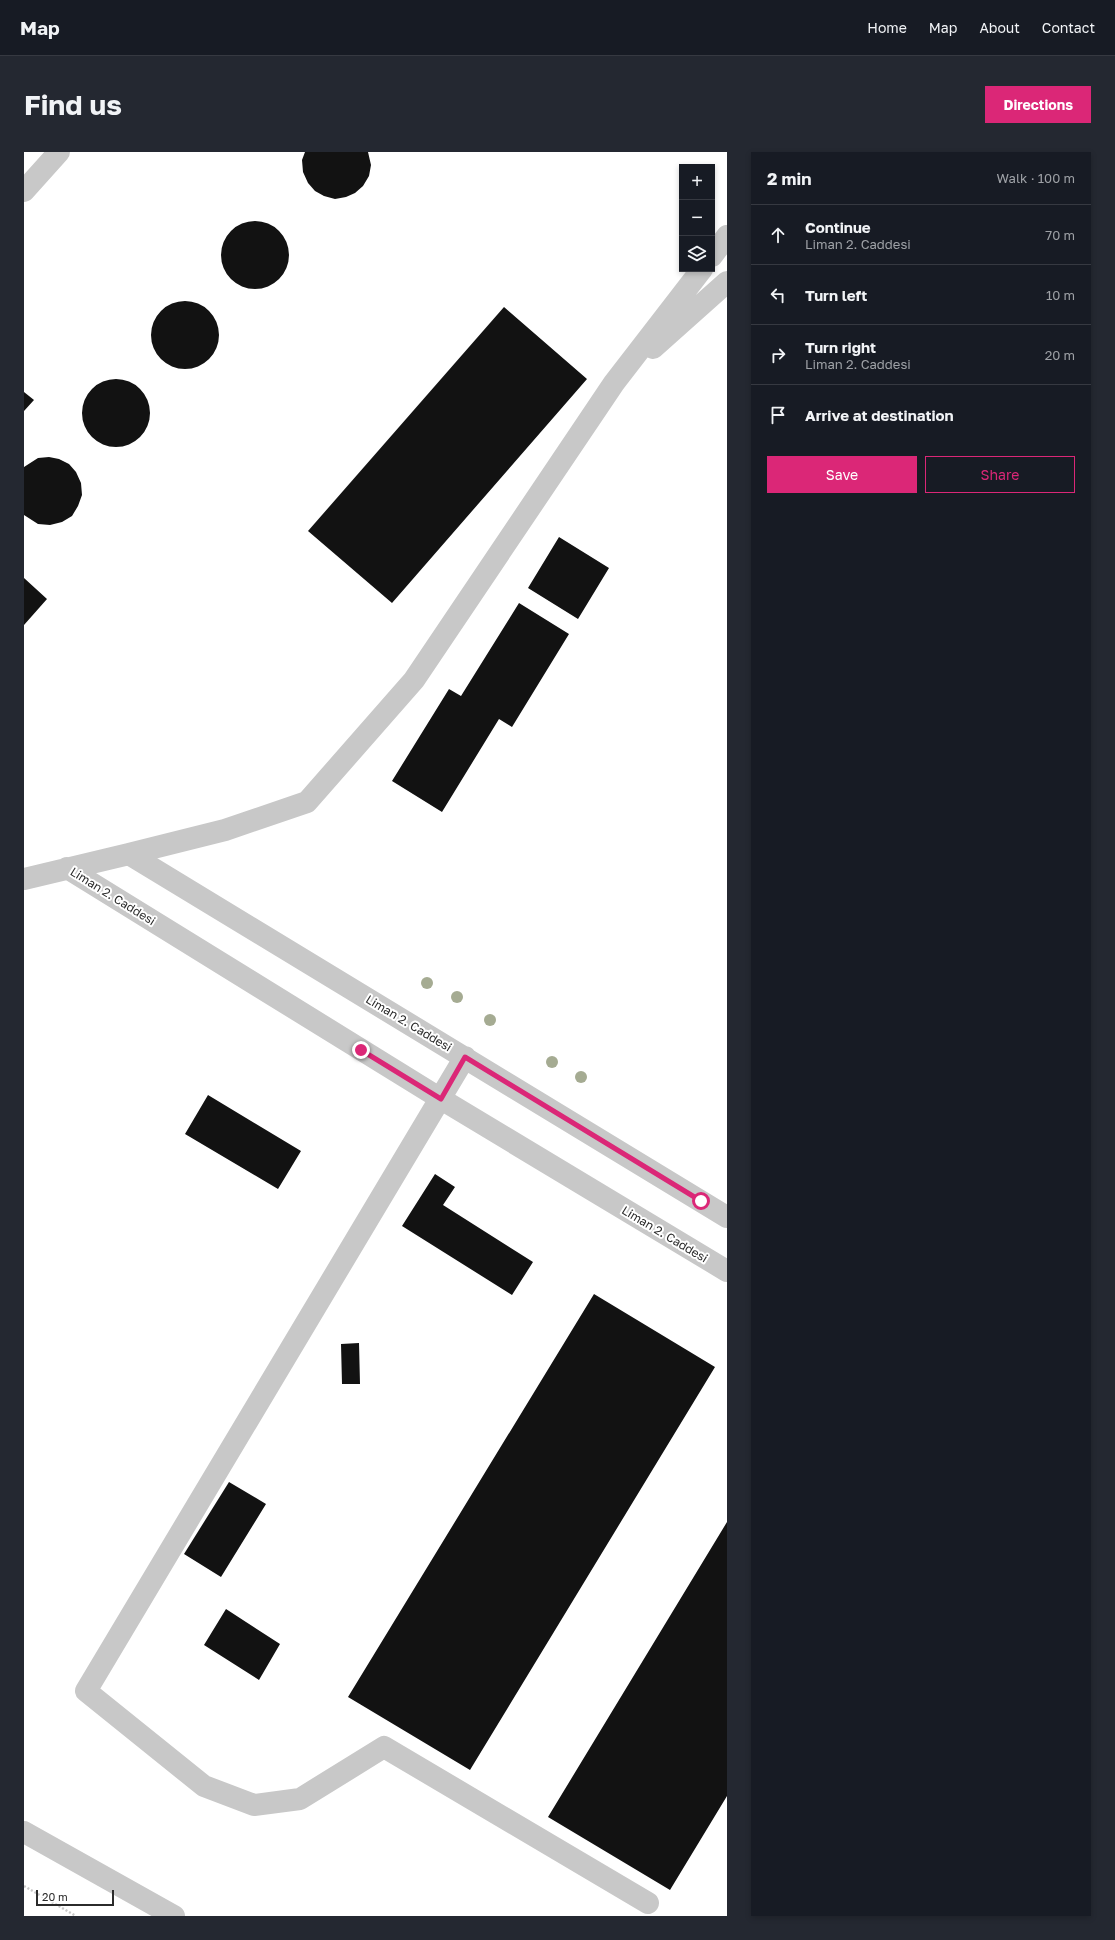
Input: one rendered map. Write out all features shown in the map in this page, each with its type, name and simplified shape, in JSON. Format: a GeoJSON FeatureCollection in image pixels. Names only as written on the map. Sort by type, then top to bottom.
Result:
{"type":"FeatureCollection","features":[{"type":"Feature","properties":{"kind":"street"},"geometry":{"type":"LineString","coordinates":[[24,191],[59,152]]}},
{"type":"Feature","properties":{"kind":"street"},"geometry":{"type":"LineString","coordinates":[[715,252],[727,236]]}},
{"type":"Feature","properties":{"kind":"street"},"geometry":{"type":"LineString","coordinates":[[129,854],[225,830],[307,802],[414,680],[614,383],[700,272]]}},
{"type":"Feature","properties":{"kind":"street"},"geometry":{"type":"LineString","coordinates":[[614,383],[727,282]]}},
{"type":"Feature","properties":{"kind":"street","name":"Liman 2. Caddesi"},"geometry":{"type":"LineString","coordinates":[[67,868],[129,854],[727,1217]]}},
{"type":"Feature","properties":{"kind":"street"},"geometry":{"type":"LineString","coordinates":[[24,879],[67,868]]}},
{"type":"Feature","properties":{"kind":"street","name":"Liman 2. Caddesi"},"geometry":{"type":"LineString","coordinates":[[67,868],[441,1099],[727,1271]]}},
{"type":"Feature","properties":{"kind":"street"},"geometry":{"type":"LineString","coordinates":[[465,1057],[86,1691],[204,1786],[254,1805],[300,1799],[384,1747],[648,1903]]}},
{"type":"Feature","properties":{"kind":"street"},"geometry":{"type":"LineString","coordinates":[[24,1832],[174,1916]]}},
{"type":"Feature","properties":{"kind":"path"},"geometry":{"type":"LineString","coordinates":[[24,1886],[76,1916]]}},
{"type":"Feature","properties":{"kind":"building"},"geometry":{"type":"Polygon","coordinates":[[[305,152],[368,152],[371,165],[369,176],[363,186],[355,193],[346,197],[335,199],[324,196],[315,191],[308,183],[303,172],[302,160],[305,152]]]}},
{"type":"Feature","properties":{"kind":"building"},"geometry":{"type":"Polygon","coordinates":[[[255,221],[268,224],[279,231],[286,242],[289,255],[286,268],[279,279],[268,286],[255,289],[242,286],[231,279],[224,268],[221,255],[224,242],[231,231],[242,224],[255,221]]]}},
{"type":"Feature","properties":{"kind":"building"},"geometry":{"type":"Polygon","coordinates":[[[185,301],[198,304],[209,311],[216,322],[219,335],[216,348],[209,359],[198,366],[185,369],[172,366],[161,359],[154,348],[151,335],[154,322],[161,311],[172,304],[185,301]]]}},
{"type":"Feature","properties":{"kind":"building"},"geometry":{"type":"Polygon","coordinates":[[[504,307],[587,379],[392,603],[308,531],[504,307]]]}},
{"type":"Feature","properties":{"kind":"building"},"geometry":{"type":"Polygon","coordinates":[[[116,379],[129,382],[140,389],[147,400],[150,413],[147,426],[140,437],[129,444],[116,447],[103,444],[92,437],[85,426],[82,413],[85,400],[92,389],[103,382],[116,379]]]}},
{"type":"Feature","properties":{"kind":"building"},"geometry":{"type":"Polygon","coordinates":[[[24,392],[34,400],[24,411],[24,392]]]}},
{"type":"Feature","properties":{"kind":"building"},"geometry":{"type":"Polygon","coordinates":[[[49,457],[59,459],[69,464],[76,472],[81,483],[82,495],[72,516],[62,522],[50,525],[38,524],[24,515],[24,467],[38,458],[49,457]]]}},
{"type":"Feature","properties":{"kind":"building"},"geometry":{"type":"Polygon","coordinates":[[[559,537],[609,568],[578,619],[528,588],[559,537]]]}},
{"type":"Feature","properties":{"kind":"building"},"geometry":{"type":"Polygon","coordinates":[[[24,578],[47,599],[24,625],[24,578]]]}},
{"type":"Feature","properties":{"kind":"building"},"geometry":{"type":"Polygon","coordinates":[[[519,603],[569,634],[512,727],[499,719],[442,812],[392,781],[449,689],[461,696],[519,603]]]}},
{"type":"Feature","properties":{"kind":"building"},"geometry":{"type":"Polygon","coordinates":[[[208,1095],[301,1151],[278,1189],[185,1134],[208,1095]]]}},
{"type":"Feature","properties":{"kind":"building"},"geometry":{"type":"Polygon","coordinates":[[[435,1174],[455,1187],[443,1205],[533,1262],[512,1295],[402,1226],[435,1174]]]}},
{"type":"Feature","properties":{"kind":"building"},"geometry":{"type":"Polygon","coordinates":[[[594,1294],[715,1367],[470,1770],[348,1697],[594,1294]]]}},
{"type":"Feature","properties":{"kind":"building"},"geometry":{"type":"Polygon","coordinates":[[[359,1343],[360,1384],[342,1384],[341,1344],[359,1343]]]}},
{"type":"Feature","properties":{"kind":"building"},"geometry":{"type":"Polygon","coordinates":[[[229,1482],[266,1504],[221,1577],[184,1554],[229,1482]]]}},
{"type":"Feature","properties":{"kind":"building"},"geometry":{"type":"Polygon","coordinates":[[[727,1522],[727,1796],[670,1890],[548,1817],[727,1522]]]}},
{"type":"Feature","properties":{"kind":"building"},"geometry":{"type":"Polygon","coordinates":[[[226,1609],[280,1644],[259,1680],[204,1645],[226,1609]]]}},
{"type":"Feature","properties":{"kind":"route"},"geometry":{"type":"LineString","coordinates":[[361,1050],[441,1099],[465,1057],[701,1201]]}}]}
